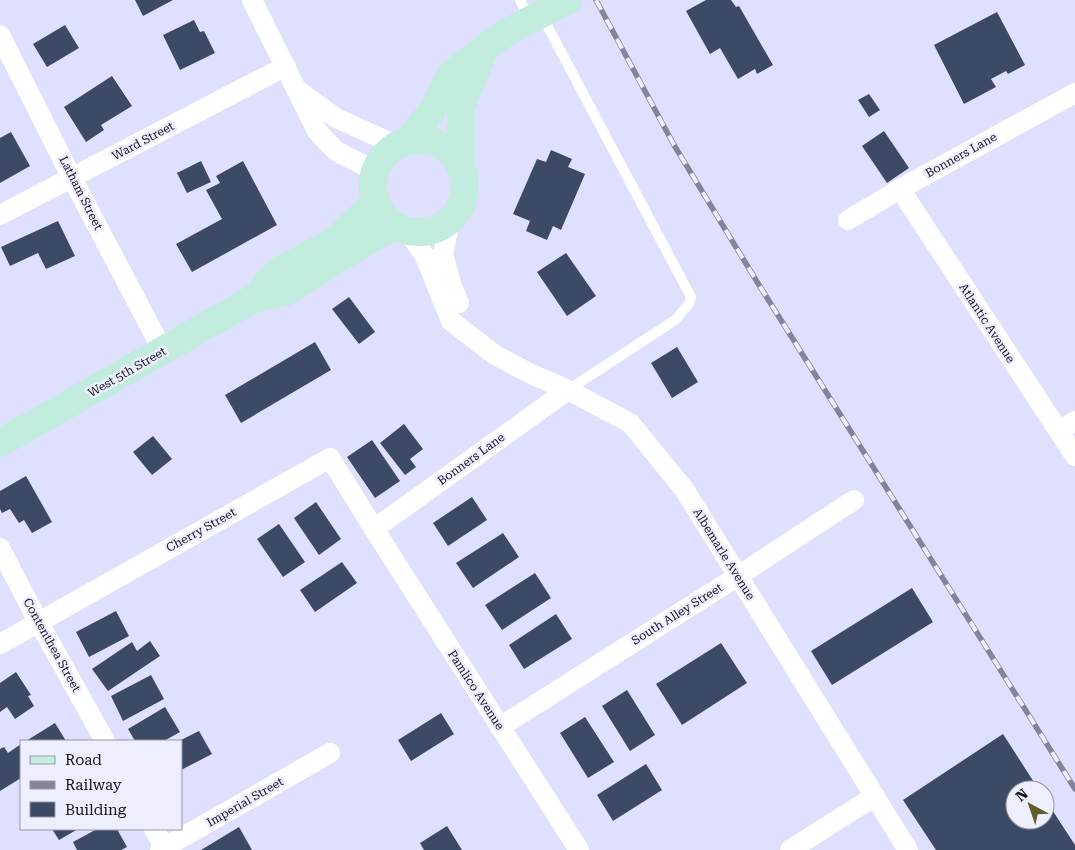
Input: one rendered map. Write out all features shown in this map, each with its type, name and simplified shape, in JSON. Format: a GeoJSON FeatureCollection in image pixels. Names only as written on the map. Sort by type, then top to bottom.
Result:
{"type":"FeatureCollection","features":[{"type":"Feature","properties":{"kind":"main road"},"geometry":{"type":"LineString","coordinates":[[486,46],[461,107],[462,166],[466,180],[465,195],[460,209],[450,221],[438,229],[423,233],[401,229],[383,216],[376,203],[372,187],[375,172],[382,158],[403,143],[432,111],[450,75],[486,46],[504,34],[530,11],[568,0]]}},
{"type":"Feature","properties":{"kind":"main road"},"geometry":{"type":"LineString","coordinates":[[403,143],[425,140],[440,144],[453,153],[462,166]]}},
{"type":"Feature","properties":{"kind":"main road","name":"West 5th Street"},"geometry":{"type":"LineString","coordinates":[[0,443],[253,299],[278,272],[333,242],[376,203]]}},
{"type":"Feature","properties":{"kind":"main road","name":"West 5th Street"},"geometry":{"type":"LineString","coordinates":[[253,299],[286,292],[342,256],[401,229]]}},
{"type":"Feature","properties":{"kind":"street"},"geometry":{"type":"LineString","coordinates":[[252,0],[317,131],[336,151],[375,172]]}},
{"type":"Feature","properties":{"kind":"street","name":"Latham Street"},"geometry":{"type":"LineString","coordinates":[[0,35],[72,178],[163,351]]}},
{"type":"Feature","properties":{"kind":"street","name":"Ward Street"},"geometry":{"type":"LineString","coordinates":[[0,215],[286,66]]}},
{"type":"Feature","properties":{"kind":"street"},"geometry":{"type":"LineString","coordinates":[[297,90],[336,118],[403,143]]}},
{"type":"Feature","properties":{"kind":"street","name":"Bonners Lane"},"geometry":{"type":"LineString","coordinates":[[848,220],[900,189],[1075,93]]}},
{"type":"Feature","properties":{"kind":"street","name":"Atlantic Avenue"},"geometry":{"type":"LineString","coordinates":[[900,189],[1067,426],[1075,456]]}},
{"type":"Feature","properties":{"kind":"street"},"geometry":{"type":"LineString","coordinates":[[450,221],[443,254],[452,287],[464,315],[467,334]]}},
{"type":"Feature","properties":{"kind":"street","name":"Albemarle Avenue"},"geometry":{"type":"LineString","coordinates":[[401,229],[425,256],[451,321],[495,356],[568,390],[630,423],[684,489],[908,850]]}},
{"type":"Feature","properties":{"kind":"street","name":"Bonners Lane"},"geometry":{"type":"LineString","coordinates":[[374,529],[568,390]]}},
{"type":"Feature","properties":{"kind":"street","name":"Cherry Street"},"geometry":{"type":"LineString","coordinates":[[0,644],[330,458],[374,529]]}},
{"type":"Feature","properties":{"kind":"street","name":"South Alley Street"},"geometry":{"type":"LineString","coordinates":[[500,727],[854,500]]}},
{"type":"Feature","properties":{"kind":"street","name":"Pamlico Avenue"},"geometry":{"type":"LineString","coordinates":[[374,529],[579,850]]}},
{"type":"Feature","properties":{"kind":"street","name":"Contenthea Street"},"geometry":{"type":"LineString","coordinates":[[0,548],[38,622],[104,740]]}},
{"type":"Feature","properties":{"kind":"street","name":"Imperial Street"},"geometry":{"type":"LineString","coordinates":[[163,849],[330,753]]}},
{"type":"Feature","properties":{"kind":"street"},"geometry":{"type":"LineString","coordinates":[[790,850],[875,796]]}},
{"type":"Feature","properties":{"kind":"street"},"geometry":{"type":"LineString","coordinates":[[154,830],[163,849]]}},
{"type":"Feature","properties":{"kind":"lane"},"geometry":{"type":"LineString","coordinates":[[530,11],[691,297],[689,304],[675,320],[568,390]]}},
{"type":"Feature","properties":{"kind":"building"},"geometry":{"type":"Polygon","coordinates":[[[135,0],[173,0],[143,16],[135,0]]]}},
{"type":"Feature","properties":{"kind":"building"},"geometry":{"type":"Polygon","coordinates":[[[706,0],[731,0],[736,7],[739,6],[773,65],[757,74],[755,69],[738,79],[720,48],[710,54],[686,11],[706,0]]]}},
{"type":"Feature","properties":{"kind":"building"},"geometry":{"type":"Polygon","coordinates":[[[997,12],[1025,65],[1008,74],[1006,71],[991,79],[996,87],[964,104],[934,45],[997,12]]]}},
{"type":"Feature","properties":{"kind":"building"},"geometry":{"type":"Polygon","coordinates":[[[194,20],[200,32],[204,31],[215,53],[180,70],[163,35],[194,20]]]}},
{"type":"Feature","properties":{"kind":"building"},"geometry":{"type":"Polygon","coordinates":[[[65,25],[79,48],[47,67],[33,44],[65,25]]]}},
{"type":"Feature","properties":{"kind":"building"},"geometry":{"type":"Polygon","coordinates":[[[112,76],[132,106],[101,125],[104,130],[86,142],[64,107],[112,76]]]}},
{"type":"Feature","properties":{"kind":"building"},"geometry":{"type":"Polygon","coordinates":[[[869,94],[880,110],[869,117],[858,100],[869,94]]]}},
{"type":"Feature","properties":{"kind":"building"},"geometry":{"type":"Polygon","coordinates":[[[884,131],[909,168],[887,183],[862,146],[884,131]]]}},
{"type":"Feature","properties":{"kind":"building"},"geometry":{"type":"Polygon","coordinates":[[[11,132],[30,166],[0,183],[0,138],[11,132]]]}},
{"type":"Feature","properties":{"kind":"building"},"geometry":{"type":"Polygon","coordinates":[[[551,150],[572,159],[568,167],[585,174],[561,230],[553,226],[547,240],[526,231],[530,221],[513,214],[537,159],[546,162],[551,150]]]}},
{"type":"Feature","properties":{"kind":"building"},"geometry":{"type":"Polygon","coordinates":[[[201,161],[211,182],[187,193],[177,173],[201,161]]]}},
{"type":"Feature","properties":{"kind":"building"},"geometry":{"type":"Polygon","coordinates":[[[243,161],[277,225],[192,272],[176,244],[222,219],[206,190],[220,183],[216,176],[243,161]]]}},
{"type":"Feature","properties":{"kind":"building"},"geometry":{"type":"Polygon","coordinates":[[[58,221],[75,256],[46,269],[38,253],[10,266],[1,247],[58,221]]]}},
{"type":"Feature","properties":{"kind":"building"},"geometry":{"type":"Polygon","coordinates":[[[566,253],[596,296],[567,316],[537,272],[566,253]]]}},
{"type":"Feature","properties":{"kind":"building"},"geometry":{"type":"Polygon","coordinates":[[[349,297],[375,332],[359,344],[332,309],[349,297]]]}},
{"type":"Feature","properties":{"kind":"building"},"geometry":{"type":"Polygon","coordinates":[[[315,342],[331,370],[241,423],[225,395],[315,342]]]}},
{"type":"Feature","properties":{"kind":"building"},"geometry":{"type":"Polygon","coordinates":[[[677,347],[698,382],[672,398],[651,363],[677,347]]]}},
{"type":"Feature","properties":{"kind":"building"},"geometry":{"type":"Polygon","coordinates":[[[404,424],[423,449],[410,459],[416,467],[405,475],[380,443],[404,424]]]}},
{"type":"Feature","properties":{"kind":"building"},"geometry":{"type":"Polygon","coordinates":[[[153,436],[172,459],[152,475],[133,452],[153,436]]]}},
{"type":"Feature","properties":{"kind":"building"},"geometry":{"type":"Polygon","coordinates":[[[372,440],[400,481],[375,498],[347,457],[372,440]]]}},
{"type":"Feature","properties":{"kind":"building"},"geometry":{"type":"Polygon","coordinates":[[[26,476],[52,522],[32,533],[24,520],[19,523],[10,509],[2,513],[0,509],[0,491],[26,476]]]}},
{"type":"Feature","properties":{"kind":"building"},"geometry":{"type":"Polygon","coordinates":[[[472,497],[487,520],[448,546],[433,523],[472,497]]]}},
{"type":"Feature","properties":{"kind":"building"},"geometry":{"type":"Polygon","coordinates":[[[316,502],[341,539],[319,555],[294,518],[316,502]]]}},
{"type":"Feature","properties":{"kind":"building"},"geometry":{"type":"Polygon","coordinates":[[[279,524],[305,562],[283,577],[257,539],[279,524]]]}},
{"type":"Feature","properties":{"kind":"building"},"geometry":{"type":"Polygon","coordinates":[[[503,533],[519,557],[473,588],[456,563],[503,533]]]}},
{"type":"Feature","properties":{"kind":"building"},"geometry":{"type":"Polygon","coordinates":[[[342,562],[357,583],[315,612],[300,590],[342,562]]]}},
{"type":"Feature","properties":{"kind":"building"},"geometry":{"type":"Polygon","coordinates":[[[535,573],[551,598],[502,630],[485,605],[535,573]]]}},
{"type":"Feature","properties":{"kind":"building"},"geometry":{"type":"Polygon","coordinates":[[[912,588],[933,622],[832,685],[811,651],[912,588]]]}},
{"type":"Feature","properties":{"kind":"building"},"geometry":{"type":"Polygon","coordinates":[[[116,611],[129,636],[89,657],[76,632],[116,611]]]}},
{"type":"Feature","properties":{"kind":"building"},"geometry":{"type":"Polygon","coordinates":[[[556,614],[572,639],[524,669],[509,645],[556,614]]]}},
{"type":"Feature","properties":{"kind":"building"},"geometry":{"type":"Polygon","coordinates":[[[150,641],[160,656],[108,691],[92,669],[132,642],[137,651],[150,641]]]}},
{"type":"Feature","properties":{"kind":"building"},"geometry":{"type":"Polygon","coordinates":[[[721,643],[747,683],[682,725],[656,684],[721,643]]]}},
{"type":"Feature","properties":{"kind":"building"},"geometry":{"type":"Polygon","coordinates":[[[16,672],[31,695],[28,696],[34,706],[15,719],[7,707],[0,712],[0,683],[16,672]]]}},
{"type":"Feature","properties":{"kind":"building"},"geometry":{"type":"Polygon","coordinates":[[[151,675],[164,699],[123,721],[111,696],[151,675]]]}},
{"type":"Feature","properties":{"kind":"building"},"geometry":{"type":"Polygon","coordinates":[[[627,690],[655,735],[630,751],[602,706],[627,690]]]}},
{"type":"Feature","properties":{"kind":"building"},"geometry":{"type":"Polygon","coordinates":[[[165,707],[180,732],[166,740],[134,740],[128,729],[165,707]]]}},
{"type":"Feature","properties":{"kind":"building"},"geometry":{"type":"Polygon","coordinates":[[[441,713],[454,734],[411,761],[398,740],[441,713]]]}},
{"type":"Feature","properties":{"kind":"building"},"geometry":{"type":"Polygon","coordinates":[[[585,717],[614,762],[588,778],[560,733],[585,717]]]}},
{"type":"Feature","properties":{"kind":"building"},"geometry":{"type":"Polygon","coordinates":[[[55,723],[65,740],[28,740],[55,723]]]}},
{"type":"Feature","properties":{"kind":"building"},"geometry":{"type":"Polygon","coordinates":[[[199,731],[212,754],[182,769],[181,740],[199,731]]]}},
{"type":"Feature","properties":{"kind":"building"},"geometry":{"type":"Polygon","coordinates":[[[1003,734],[1033,780],[1005,780],[1005,830],[1055,830],[1055,814],[1075,845],[1075,850],[936,850],[903,800],[1003,734]]]}},
{"type":"Feature","properties":{"kind":"building"},"geometry":{"type":"Polygon","coordinates":[[[20,745],[20,779],[0,791],[0,749],[4,747],[8,753],[20,745]]]}},
{"type":"Feature","properties":{"kind":"building"},"geometry":{"type":"Polygon","coordinates":[[[646,764],[662,790],[613,821],[597,795],[646,764]]]}},
{"type":"Feature","properties":{"kind":"building"},"geometry":{"type":"Polygon","coordinates":[[[447,826],[462,850],[424,850],[420,843],[447,826]]]}},
{"type":"Feature","properties":{"kind":"building"},"geometry":{"type":"Polygon","coordinates":[[[239,827],[252,850],[201,850],[239,827]]]}},
{"type":"Feature","properties":{"kind":"building"},"geometry":{"type":"Polygon","coordinates":[[[53,830],[76,830],[59,840],[53,830]]]}},
{"type":"Feature","properties":{"kind":"building"},"geometry":{"type":"Polygon","coordinates":[[[95,830],[118,830],[127,847],[121,850],[77,850],[73,842],[95,830]]]}},
{"type":"Feature","properties":{"kind":"railway"},"geometry":{"type":"LineString","coordinates":[[596,0],[674,145],[759,285],[1075,789]]}}]}
